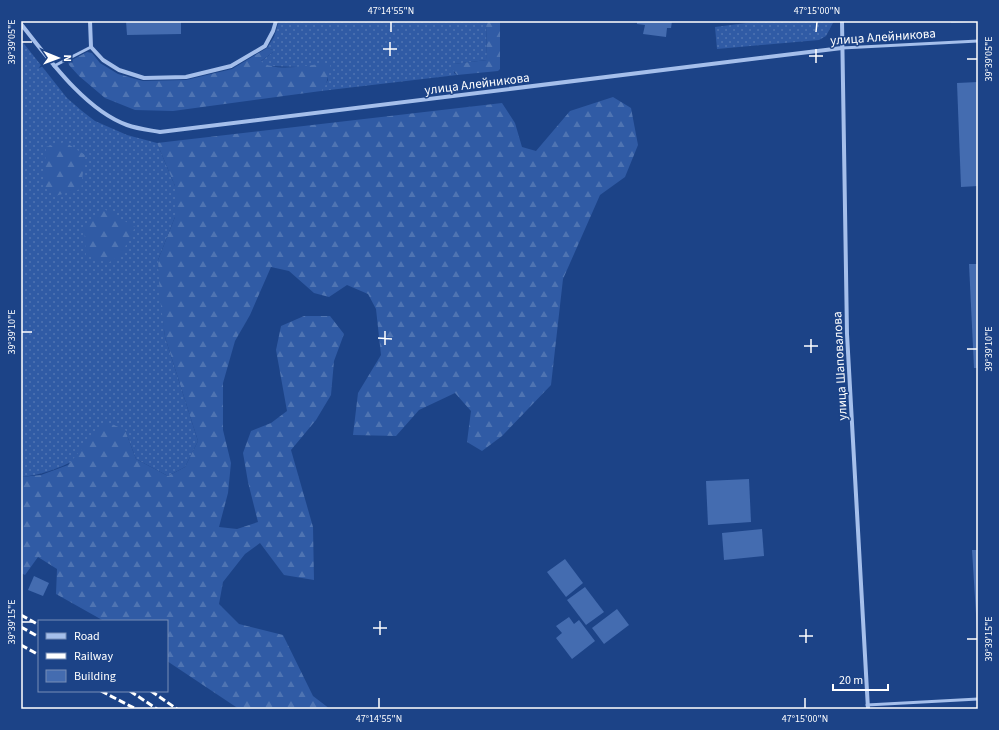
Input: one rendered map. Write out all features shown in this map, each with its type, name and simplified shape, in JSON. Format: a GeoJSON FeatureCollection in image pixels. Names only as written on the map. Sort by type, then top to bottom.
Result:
{"type":"FeatureCollection","features":[{"type":"Feature","properties":{"kind":"street"},"geometry":{"type":"LineString","coordinates":[[90,21],[90,47],[103,60],[119,70],[144,78],[186,77],[231,66],[265,46],[274,31],[276,21]]}},
{"type":"Feature","properties":{"kind":"street","name":"улица Шаповалова"},"geometry":{"type":"LineString","coordinates":[[842,21],[847,334],[867,707]]}},
{"type":"Feature","properties":{"kind":"street","name":"улица Алейникова"},"geometry":{"type":"LineString","coordinates":[[21,24],[54,66],[84,96],[113,118],[127,125],[160,132],[842,48]]}},
{"type":"Feature","properties":{"kind":"lane","name":"улица Алейникова"},"geometry":{"type":"LineString","coordinates":[[842,48],[978,41]]}},
{"type":"Feature","properties":{"kind":"lane"},"geometry":{"type":"LineString","coordinates":[[54,66],[90,47]]}},
{"type":"Feature","properties":{"kind":"lane"},"geometry":{"type":"LineString","coordinates":[[867,707],[978,699]]}},
{"type":"Feature","properties":{"kind":"green space"},"geometry":{"type":"Polygon","coordinates":[[[279,21],[486,21],[487,60],[454,64],[454,73],[457,75],[321,91],[328,80],[328,73],[299,67],[268,66],[260,62],[273,52],[273,50],[267,48],[274,37],[279,21]]]}},
{"type":"Feature","properties":{"kind":"green space"},"geometry":{"type":"Polygon","coordinates":[[[486,21],[500,21],[500,69],[498,71],[457,75],[453,70],[453,64],[487,60],[486,21]]]}},
{"type":"Feature","properties":{"kind":"green space"},"geometry":{"type":"Polygon","coordinates":[[[762,21],[834,21],[826,36],[819,40],[717,49],[715,27],[762,21]]]}},
{"type":"Feature","properties":{"kind":"green space"},"geometry":{"type":"Polygon","coordinates":[[[21,40],[67,98],[95,121],[127,135],[157,143],[175,186],[175,217],[158,260],[165,337],[198,441],[185,467],[168,476],[136,459],[125,430],[88,453],[63,466],[36,475],[21,477],[21,40]]]}},
{"type":"Feature","properties":{"kind":"green space"},"geometry":{"type":"Polygon","coordinates":[[[267,48],[273,50],[273,52],[261,61],[274,67],[292,67],[326,63],[330,65],[331,69],[324,88],[321,91],[173,111],[135,110],[105,98],[79,76],[68,62],[87,52],[92,53],[100,63],[118,74],[143,81],[186,80],[232,69],[267,48]]]}},
{"type":"Feature","properties":{"kind":"green space"},"geometry":{"type":"Polygon","coordinates":[[[613,97],[631,108],[638,145],[625,177],[600,195],[563,279],[551,385],[502,436],[482,451],[467,442],[471,411],[455,393],[419,410],[396,436],[353,435],[358,393],[381,355],[376,309],[368,294],[347,285],[329,297],[314,293],[289,271],[271,267],[250,315],[235,341],[223,383],[223,430],[231,463],[228,493],[219,527],[237,529],[258,522],[248,482],[243,453],[251,431],[271,423],[287,411],[276,350],[281,326],[304,316],[330,316],[344,334],[334,361],[331,395],[316,420],[291,450],[313,527],[314,580],[284,575],[260,543],[245,554],[223,582],[219,604],[239,624],[283,635],[313,696],[330,709],[239,709],[168,662],[168,620],[102,620],[56,594],[57,569],[38,557],[25,575],[21,573],[21,477],[41,475],[68,465],[105,421],[125,430],[136,459],[168,476],[185,467],[198,441],[165,337],[160,298],[158,260],[175,217],[175,186],[157,143],[502,103],[515,123],[522,147],[536,151],[570,111],[613,97]]]}},
{"type":"Feature","properties":{"kind":"green space"},"geometry":{"type":"Polygon","coordinates":[[[65,142],[85,155],[81,189],[55,196],[44,187],[46,147],[65,142]]]}},
{"type":"Feature","properties":{"kind":"green space"},"geometry":{"type":"Polygon","coordinates":[[[104,209],[135,227],[121,255],[108,263],[86,255],[84,225],[104,209]]]}},
{"type":"Feature","properties":{"kind":"building"},"geometry":{"type":"Polygon","coordinates":[[[126,21],[181,21],[181,34],[127,35],[126,21]]]}},
{"type":"Feature","properties":{"kind":"building"},"geometry":{"type":"Polygon","coordinates":[[[637,21],[672,21],[671,28],[667,28],[666,37],[643,34],[645,25],[637,24],[637,21]]]}},
{"type":"Feature","properties":{"kind":"building"},"geometry":{"type":"Polygon","coordinates":[[[951,21],[969,21],[969,22],[951,23],[951,21]]]}},
{"type":"Feature","properties":{"kind":"building"},"geometry":{"type":"Polygon","coordinates":[[[978,82],[978,186],[961,187],[957,83],[978,82]]]}},
{"type":"Feature","properties":{"kind":"building"},"geometry":{"type":"Polygon","coordinates":[[[969,264],[978,264],[978,368],[974,368],[969,264]]]}},
{"type":"Feature","properties":{"kind":"building"},"geometry":{"type":"Polygon","coordinates":[[[749,479],[751,522],[708,525],[706,481],[749,479]]]}},
{"type":"Feature","properties":{"kind":"building"},"geometry":{"type":"Polygon","coordinates":[[[762,529],[764,556],[724,560],[722,533],[762,529]]]}},
{"type":"Feature","properties":{"kind":"building"},"geometry":{"type":"Polygon","coordinates":[[[972,550],[978,550],[978,630],[977,630],[972,550]]]}},
{"type":"Feature","properties":{"kind":"building"},"geometry":{"type":"Polygon","coordinates":[[[565,559],[583,583],[566,597],[547,572],[565,559]]]}},
{"type":"Feature","properties":{"kind":"building"},"geometry":{"type":"Polygon","coordinates":[[[34,576],[49,583],[43,596],[28,590],[34,576]]]}},
{"type":"Feature","properties":{"kind":"building"},"geometry":{"type":"Polygon","coordinates":[[[585,587],[604,612],[586,625],[567,600],[585,587]]]}},
{"type":"Feature","properties":{"kind":"building"},"geometry":{"type":"Polygon","coordinates":[[[617,609],[629,625],[604,644],[592,628],[617,609]]]}},
{"type":"Feature","properties":{"kind":"building"},"geometry":{"type":"Polygon","coordinates":[[[569,617],[574,624],[579,620],[595,641],[572,659],[556,638],[562,633],[556,626],[569,617]]]}},
{"type":"Feature","properties":{"kind":"railway"},"geometry":{"type":"LineString","coordinates":[[21,615],[38,624]]}},
{"type":"Feature","properties":{"kind":"railway"},"geometry":{"type":"LineString","coordinates":[[21,627],[38,636]]}},
{"type":"Feature","properties":{"kind":"railway"},"geometry":{"type":"LineString","coordinates":[[21,645],[38,654]]}},
{"type":"Feature","properties":{"kind":"railway"},"geometry":{"type":"LineString","coordinates":[[103,692],[136,709]]}},
{"type":"Feature","properties":{"kind":"railway"},"geometry":{"type":"LineString","coordinates":[[132,692],[157,709]]}},
{"type":"Feature","properties":{"kind":"railway"},"geometry":{"type":"LineString","coordinates":[[152,692],[177,709]]}}]}
